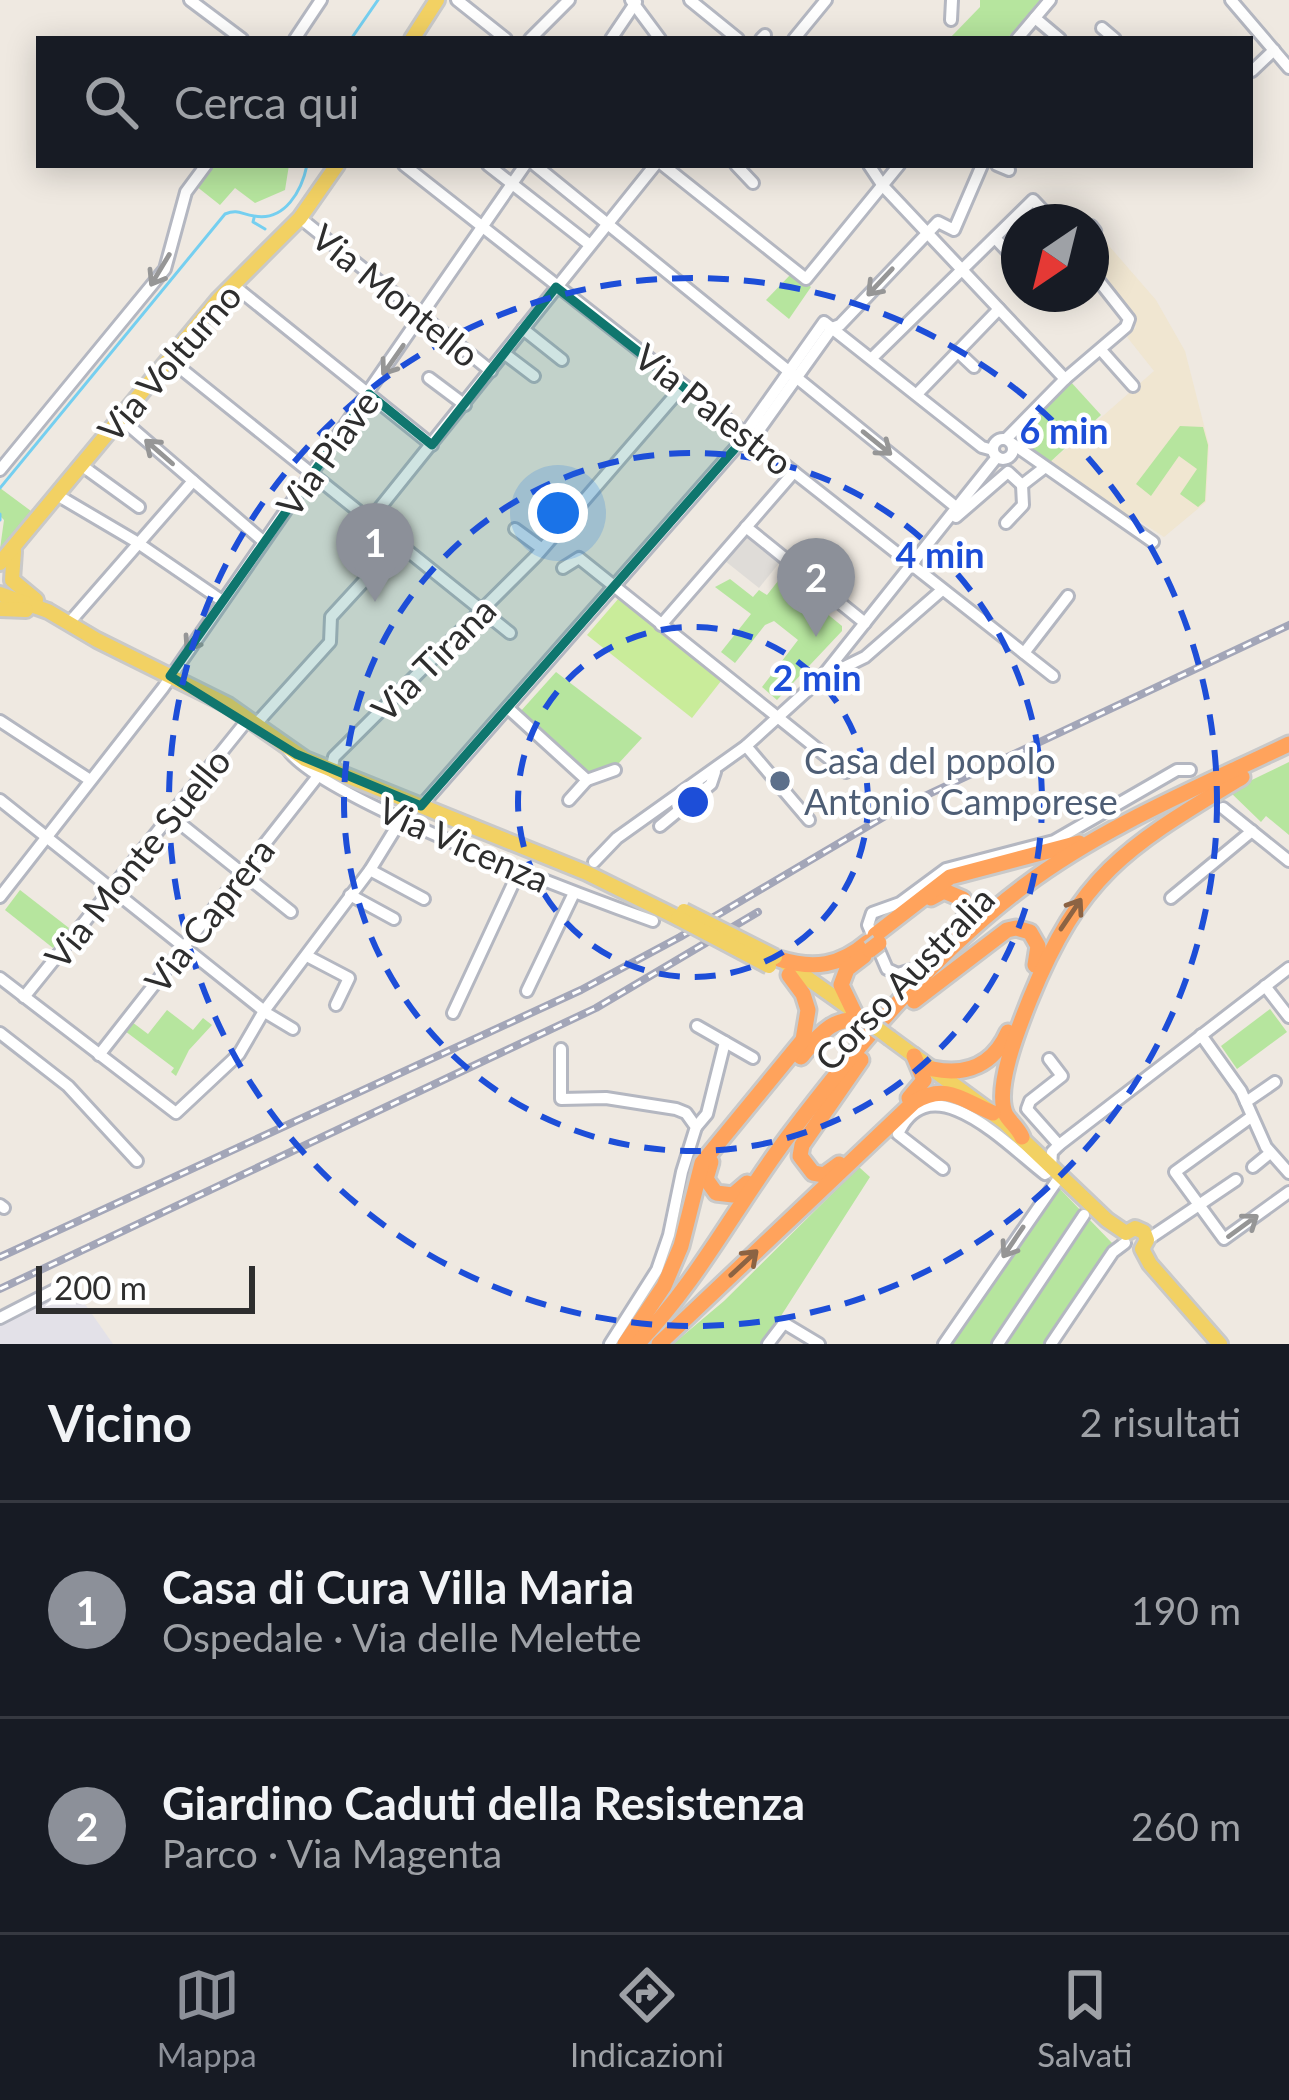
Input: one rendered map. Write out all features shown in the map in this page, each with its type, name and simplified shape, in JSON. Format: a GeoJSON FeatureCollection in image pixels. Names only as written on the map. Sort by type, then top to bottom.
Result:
{"type":"FeatureCollection","features":[{"type":"Feature","properties":{"kind":"highway","name":"Corso Australia"},"geometry":{"type":"LineString","coordinates":[[637,1344],[678,1297],[828,1084],[975,925],[1027,883],[1104,835],[1289,744]]}},
{"type":"Feature","properties":{"kind":"highway","name":"Corso Australia"},"geometry":{"type":"LineString","coordinates":[[655,1344],[812,1119],[970,943],[1034,889],[1123,834],[1289,756]]}},
{"type":"Feature","properties":{"kind":"highway"},"geometry":{"type":"LineString","coordinates":[[1022,1137],[1004,1106],[1008,1054],[1048,954],[1070,914],[1125,853],[1242,778]]}},
{"type":"Feature","properties":{"kind":"highway"},"geometry":{"type":"LineString","coordinates":[[828,1084],[794,1118],[739,1193],[721,1195],[712,1190],[706,1179],[712,1159],[820,1035],[840,1019],[859,1016],[841,986],[847,969],[873,942],[950,877],[1104,835]]}},
{"type":"Feature","properties":{"kind":"highway"},"geometry":{"type":"LineString","coordinates":[[774,961],[824,965],[873,942],[935,894],[955,892],[963,899],[967,918],[938,961]]}},
{"type":"Feature","properties":{"kind":"highway"},"geometry":{"type":"LineString","coordinates":[[914,1001],[1007,930],[1024,929],[1035,939],[1036,961],[1001,1046],[970,1070],[933,1070]]}},
{"type":"Feature","properties":{"kind":"highway"},"geometry":{"type":"LineString","coordinates":[[625,1344],[649,1312],[672,1266],[702,1163],[803,1040],[808,1010],[789,976]]}},
{"type":"Feature","properties":{"kind":"highway"},"geometry":{"type":"LineString","coordinates":[[861,1060],[802,1144],[804,1165],[813,1173],[824,1175],[832,1170],[921,1087],[924,1074],[914,1055]]}},
{"type":"Feature","properties":{"kind":"highway"},"geometry":{"type":"LineString","coordinates":[[655,1344],[914,1102],[929,1093],[948,1092],[993,1113]]}},
{"type":"Feature","properties":{"kind":"main road"},"geometry":{"type":"LineString","coordinates":[[414,36],[437,0]]}},
{"type":"Feature","properties":{"kind":"main road","name":"Via Volturno"},"geometry":{"type":"LineString","coordinates":[[1,564],[169,358],[233,284],[300,218],[335,168]]}},
{"type":"Feature","properties":{"kind":"main road","name":"Via Vicenza"},"geometry":{"type":"LineString","coordinates":[[16,546],[10,562],[13,580],[48,611]]}},
{"type":"Feature","properties":{"kind":"main road","name":"Via Vicenza"},"geometry":{"type":"LineString","coordinates":[[0,594],[48,611],[97,640]]}},
{"type":"Feature","properties":{"kind":"main road","name":"Via Vicenza"},"geometry":{"type":"LineString","coordinates":[[0,608],[37,614],[170,676],[253,721],[325,773],[590,867],[774,961]]}},
{"type":"Feature","properties":{"kind":"main road"},"geometry":{"type":"LineString","coordinates":[[774,961],[789,976],[859,1016]]}},
{"type":"Feature","properties":{"kind":"main road"},"geometry":{"type":"LineString","coordinates":[[774,961],[993,1113],[1125,1238],[1135,1228],[1148,1238],[1159,1275],[1215,1342]]}},
{"type":"Feature","properties":{"kind":"street"},"geometry":{"type":"LineString","coordinates":[[190,0],[238,36]]}},
{"type":"Feature","properties":{"kind":"street"},"geometry":{"type":"LineString","coordinates":[[297,36],[321,0]]}},
{"type":"Feature","properties":{"kind":"street"},"geometry":{"type":"LineString","coordinates":[[458,0],[502,36]]}},
{"type":"Feature","properties":{"kind":"street"},"geometry":{"type":"LineString","coordinates":[[533,36],[569,0]]}},
{"type":"Feature","properties":{"kind":"street"},"geometry":{"type":"LineString","coordinates":[[690,0],[734,36]]}},
{"type":"Feature","properties":{"kind":"street"},"geometry":{"type":"LineString","coordinates":[[796,36],[826,0]]}},
{"type":"Feature","properties":{"kind":"street"},"geometry":{"type":"LineString","coordinates":[[951,20],[952,0]]}},
{"type":"Feature","properties":{"kind":"street"},"geometry":{"type":"LineString","coordinates":[[1019,36],[1049,0]]}},
{"type":"Feature","properties":{"kind":"street"},"geometry":{"type":"LineString","coordinates":[[1231,0],[1289,68]]}},
{"type":"Feature","properties":{"kind":"street"},"geometry":{"type":"LineString","coordinates":[[613,36],[634,2],[658,36]]}},
{"type":"Feature","properties":{"kind":"street"},"geometry":{"type":"LineString","coordinates":[[1035,18],[1056,36]]}},
{"type":"Feature","properties":{"kind":"street"},"geometry":{"type":"LineString","coordinates":[[1102,28],[1111,36]]}},
{"type":"Feature","properties":{"kind":"street"},"geometry":{"type":"LineString","coordinates":[[1253,69],[1274,50]]}},
{"type":"Feature","properties":{"kind":"street"},"geometry":{"type":"LineString","coordinates":[[0,470],[165,269],[186,192],[204,168]]}},
{"type":"Feature","properties":{"kind":"street","name":"Via Palestro"},"geometry":{"type":"LineString","coordinates":[[408,168],[1053,676]]}},
{"type":"Feature","properties":{"kind":"street"},"geometry":{"type":"LineString","coordinates":[[418,177],[425,168]]}},
{"type":"Feature","properties":{"kind":"street"},"geometry":{"type":"LineString","coordinates":[[492,168],[590,245]]}},
{"type":"Feature","properties":{"kind":"street","name":"Via Piave"},"geometry":{"type":"LineString","coordinates":[[0,897],[170,676],[523,168]]}},
{"type":"Feature","properties":{"kind":"street"},"geometry":{"type":"LineString","coordinates":[[539,168],[957,508]]}},
{"type":"Feature","properties":{"kind":"street"},"geometry":{"type":"LineString","coordinates":[[370,520],[656,168]]}},
{"type":"Feature","properties":{"kind":"street"},"geometry":{"type":"LineString","coordinates":[[663,168],[806,279],[897,168]]}},
{"type":"Feature","properties":{"kind":"street"},"geometry":{"type":"LineString","coordinates":[[739,168],[753,183]]}},
{"type":"Feature","properties":{"kind":"street"},"geometry":{"type":"LineString","coordinates":[[871,168],[1065,379]]}},
{"type":"Feature","properties":{"kind":"street"},"geometry":{"type":"LineString","coordinates":[[828,325],[840,325],[938,222],[954,230],[981,168]]}},
{"type":"Feature","properties":{"kind":"street","name":"Via Montello"},"geometry":{"type":"LineString","coordinates":[[300,218],[491,371]]}},
{"type":"Feature","properties":{"kind":"street"},"geometry":{"type":"LineString","coordinates":[[872,358],[1001,231]]}},
{"type":"Feature","properties":{"kind":"street"},"geometry":{"type":"LineString","coordinates":[[994,238],[1001,245]]}},
{"type":"Feature","properties":{"kind":"street"},"geometry":{"type":"LineString","coordinates":[[233,284],[432,445]]}},
{"type":"Feature","properties":{"kind":"street"},"geometry":{"type":"LineString","coordinates":[[590,867],[617,838],[746,746],[821,678],[1004,449],[1065,379],[1126,327],[1129,319],[1109,294]]}},
{"type":"Feature","properties":{"kind":"street"},"geometry":{"type":"LineString","coordinates":[[918,393],[999,310]]}},
{"type":"Feature","properties":{"kind":"street"},"geometry":{"type":"LineString","coordinates":[[421,806],[747,437],[828,325]]}},
{"type":"Feature","properties":{"kind":"street"},"geometry":{"type":"LineString","coordinates":[[828,325],[982,447],[1026,457],[1153,542]]}},
{"type":"Feature","properties":{"kind":"street"},"geometry":{"type":"LineString","coordinates":[[523,329],[562,360]]}},
{"type":"Feature","properties":{"kind":"street"},"geometry":{"type":"LineString","coordinates":[[1101,350],[1132,386]]}},
{"type":"Feature","properties":{"kind":"street"},"geometry":{"type":"LineString","coordinates":[[957,351],[974,367]]}},
{"type":"Feature","properties":{"kind":"street"},"geometry":{"type":"LineString","coordinates":[[505,354],[534,376]]}},
{"type":"Feature","properties":{"kind":"street"},"geometry":{"type":"LineString","coordinates":[[169,358],[510,633]]}},
{"type":"Feature","properties":{"kind":"street"},"geometry":{"type":"LineString","coordinates":[[429,378],[465,405]]}},
{"type":"Feature","properties":{"kind":"street","name":"Via Tirana"},"geometry":{"type":"LineString","coordinates":[[325,773],[350,740],[541,548],[683,386]]}},
{"type":"Feature","properties":{"kind":"street"},"geometry":{"type":"LineString","coordinates":[[120,418],[263,541]]}},
{"type":"Feature","properties":{"kind":"street"},"geometry":{"type":"LineString","coordinates":[[81,465],[140,507]]}},
{"type":"Feature","properties":{"kind":"street"},"geometry":{"type":"LineString","coordinates":[[1022,485],[1044,468]]}},
{"type":"Feature","properties":{"kind":"street"},"geometry":{"type":"LineString","coordinates":[[661,625],[794,472]]}},
{"type":"Feature","properties":{"kind":"street"},"geometry":{"type":"LineString","coordinates":[[946,523],[1006,473],[1022,485],[1024,505],[1006,523]]}},
{"type":"Feature","properties":{"kind":"street"},"geometry":{"type":"LineString","coordinates":[[69,623],[193,481]]}},
{"type":"Feature","properties":{"kind":"street"},"geometry":{"type":"LineString","coordinates":[[57,495],[220,600]]}},
{"type":"Feature","properties":{"kind":"street"},"geometry":{"type":"LineString","coordinates":[[746,526],[865,623]]}},
{"type":"Feature","properties":{"kind":"street"},"geometry":{"type":"LineString","coordinates":[[515,529],[541,548]]}},
{"type":"Feature","properties":{"kind":"street"},"geometry":{"type":"LineString","coordinates":[[253,721],[330,642],[331,617],[399,544]]}},
{"type":"Feature","properties":{"kind":"street"},"geometry":{"type":"LineString","coordinates":[[563,568],[577,557],[846,772]]}},
{"type":"Feature","properties":{"kind":"street"},"geometry":{"type":"LineString","coordinates":[[821,678],[878,648],[942,590]]}},
{"type":"Feature","properties":{"kind":"street"},"geometry":{"type":"LineString","coordinates":[[1024,653],[1068,596]]}},
{"type":"Feature","properties":{"kind":"street"},"geometry":{"type":"LineString","coordinates":[[509,709],[587,780]]}},
{"type":"Feature","properties":{"kind":"street"},"geometry":{"type":"LineString","coordinates":[[0,721],[90,780]]}},
{"type":"Feature","properties":{"kind":"street","name":"Via Monte Suello"},"geometry":{"type":"LineString","coordinates":[[24,997],[253,721]]}},
{"type":"Feature","properties":{"kind":"street"},"geometry":{"type":"LineString","coordinates":[[746,746],[808,820]]}},
{"type":"Feature","properties":{"kind":"street"},"geometry":{"type":"LineString","coordinates":[[660,826],[712,784],[716,769]]}},
{"type":"Feature","properties":{"kind":"street"},"geometry":{"type":"LineString","coordinates":[[569,800],[587,780],[615,770]]}},
{"type":"Feature","properties":{"kind":"street","name":"Corso Australia"},"geometry":{"type":"LineString","coordinates":[[938,961],[898,974],[887,969],[868,926],[872,913],[901,903],[946,869],[1054,841],[1177,770],[1190,770]]}},
{"type":"Feature","properties":{"kind":"street","name":"Via Vicenza"},"geometry":{"type":"LineString","coordinates":[[325,773],[402,818],[519,871],[653,921]]}},
{"type":"Feature","properties":{"kind":"street","name":"Via Caprera"},"geometry":{"type":"LineString","coordinates":[[99,1054],[325,773]]}},
{"type":"Feature","properties":{"kind":"street"},"geometry":{"type":"LineString","coordinates":[[0,800],[293,1029]]}},
{"type":"Feature","properties":{"kind":"street"},"geometry":{"type":"LineString","coordinates":[[1222,808],[1289,861]]}},
{"type":"Feature","properties":{"kind":"street"},"geometry":{"type":"LineString","coordinates":[[172,817],[291,912]]}},
{"type":"Feature","properties":{"kind":"street"},"geometry":{"type":"LineString","coordinates":[[0,978],[176,1113],[239,1054],[264,1010],[370,870],[402,818]]}},
{"type":"Feature","properties":{"kind":"street"},"geometry":{"type":"LineString","coordinates":[[1171,898],[1252,831]]}},
{"type":"Feature","properties":{"kind":"street"},"geometry":{"type":"LineString","coordinates":[[370,870],[424,899]]}},
{"type":"Feature","properties":{"kind":"street"},"geometry":{"type":"LineString","coordinates":[[453,1013],[519,871]]}},
{"type":"Feature","properties":{"kind":"street"},"geometry":{"type":"LineString","coordinates":[[527,991],[574,893]]}},
{"type":"Feature","properties":{"kind":"street"},"geometry":{"type":"LineString","coordinates":[[350,896],[394,919]]}},
{"type":"Feature","properties":{"kind":"street"},"geometry":{"type":"LineString","coordinates":[[307,956],[363,985]]}},
{"type":"Feature","properties":{"kind":"street"},"geometry":{"type":"LineString","coordinates":[[944,1344],[1055,1170],[1052,1152],[1059,1144],[1289,968]]}},
{"type":"Feature","properties":{"kind":"street"},"geometry":{"type":"LineString","coordinates":[[336,1005],[349,978]]}},
{"type":"Feature","properties":{"kind":"street"},"geometry":{"type":"LineString","coordinates":[[1265,986],[1289,1017]]}},
{"type":"Feature","properties":{"kind":"street"},"geometry":{"type":"LineString","coordinates":[[697,1026],[753,1058]]}},
{"type":"Feature","properties":{"kind":"street"},"geometry":{"type":"LineString","coordinates":[[0,1033],[68,1085],[137,1161]]}},
{"type":"Feature","properties":{"kind":"street"},"geometry":{"type":"LineString","coordinates":[[1202,1035],[1246,1102],[1270,1153],[1289,1172]]}},
{"type":"Feature","properties":{"kind":"street"},"geometry":{"type":"LineString","coordinates":[[610,1344],[657,1270],[682,1172],[696,1127],[707,1114],[725,1042]]}},
{"type":"Feature","properties":{"kind":"street"},"geometry":{"type":"LineString","coordinates":[[561,1049],[561,1099],[606,1098],[676,1109],[686,1113],[696,1127]]}},
{"type":"Feature","properties":{"kind":"street"},"geometry":{"type":"LineString","coordinates":[[1048,1059],[1062,1076],[1027,1109],[1059,1144]]}},
{"type":"Feature","properties":{"kind":"street"},"geometry":{"type":"LineString","coordinates":[[1246,1102],[1276,1082]]}},
{"type":"Feature","properties":{"kind":"street"},"geometry":{"type":"LineString","coordinates":[[943,1168],[898,1134],[918,1110],[938,1104],[957,1108],[1046,1174],[1055,1170]]}},
{"type":"Feature","properties":{"kind":"street"},"geometry":{"type":"LineString","coordinates":[[1251,1117],[1175,1172],[1224,1239],[1289,1192]]}},
{"type":"Feature","properties":{"kind":"street"},"geometry":{"type":"LineString","coordinates":[[1253,1167],[1270,1153]]}},
{"type":"Feature","properties":{"kind":"street"},"geometry":{"type":"LineString","coordinates":[[1148,1238],[1236,1180]]}},
{"type":"Feature","properties":{"kind":"street"},"geometry":{"type":"LineString","coordinates":[[998,1344],[1084,1215]]}},
{"type":"Feature","properties":{"kind":"street"},"geometry":{"type":"LineString","coordinates":[[1051,1344],[1125,1238]]}},
{"type":"Feature","properties":{"kind":"street"},"geometry":{"type":"LineString","coordinates":[[0,1318],[66,1284]]}},
{"type":"Feature","properties":{"kind":"street"},"geometry":{"type":"LineString","coordinates":[[768,1344],[784,1323],[819,1344]]}},
{"type":"Feature","properties":{"kind":"highlighted area"},"geometry":{"type":"Polygon","coordinates":[[[556,287],[746,436],[421,806],[296,754],[170,676],[369,394],[432,445],[556,287]]]}},
{"type":"Feature","properties":{"kind":"shaded area"},"geometry":{"type":"Polygon","coordinates":[[[1109,246],[1156,300],[1185,351],[1209,445],[1206,502],[1164,537],[1138,520],[1129,522],[1046,466],[1154,371],[1127,337],[1136,327],[1109,290],[1109,246]]]}},
{"type":"Feature","properties":{"kind":"shaded area"},"geometry":{"type":"Polygon","coordinates":[[[746,527],[784,557],[759,588],[720,557],[746,527]]]}},
{"type":"Feature","properties":{"kind":"shaded area"},"geometry":{"type":"Polygon","coordinates":[[[66,1277],[113,1344],[0,1344],[0,1311],[66,1277]]]}},
{"type":"Feature","properties":{"kind":"green space"},"geometry":{"type":"Polygon","coordinates":[[[980,0],[1040,0],[1010,36],[952,36],[980,7],[980,0]]]}},
{"type":"Feature","properties":{"kind":"green space"},"geometry":{"type":"Polygon","coordinates":[[[211,168],[289,168],[285,190],[255,203],[235,188],[220,205],[196,186],[211,168]]]}},
{"type":"Feature","properties":{"kind":"green space"},"geometry":{"type":"Polygon","coordinates":[[[792,273],[811,287],[789,319],[766,300],[792,273]]]}},
{"type":"Feature","properties":{"kind":"green space"},"geometry":{"type":"Polygon","coordinates":[[[1070,381],[1101,415],[1048,464],[1013,436],[1070,381]]]}},
{"type":"Feature","properties":{"kind":"green space"},"geometry":{"type":"Polygon","coordinates":[[[1180,426],[1203,427],[1208,445],[1205,501],[1198,507],[1180,494],[1197,469],[1179,456],[1151,496],[1136,484],[1180,426]]]}},
{"type":"Feature","properties":{"kind":"green space"},"geometry":{"type":"Polygon","coordinates":[[[0,488],[31,511],[0,549],[4,520],[0,488]]]}},
{"type":"Feature","properties":{"kind":"green space"},"geometry":{"type":"Polygon","coordinates":[[[730,579],[753,597],[759,590],[767,595],[784,580],[806,597],[812,590],[825,600],[820,608],[842,626],[777,700],[762,687],[798,640],[774,621],[765,625],[735,663],[721,652],[751,614],[715,587],[730,579]]]}},
{"type":"Feature","properties":{"kind":"green space"},"geometry":{"type":"Polygon","coordinates":[[[619,598],[721,681],[692,718],[587,635],[619,598]]]}},
{"type":"Feature","properties":{"kind":"green space"},"geometry":{"type":"Polygon","coordinates":[[[556,672],[642,738],[618,764],[587,773],[520,712],[556,672]]]}},
{"type":"Feature","properties":{"kind":"green space"},"geometry":{"type":"Polygon","coordinates":[[[1289,762],[1289,835],[1266,816],[1261,822],[1229,791],[1289,762]]]}},
{"type":"Feature","properties":{"kind":"green space"},"geometry":{"type":"Polygon","coordinates":[[[20,890],[69,928],[53,948],[5,910],[20,890]]]}},
{"type":"Feature","properties":{"kind":"green space"},"geometry":{"type":"Polygon","coordinates":[[[1270,1009],[1287,1032],[1237,1069],[1221,1046],[1270,1009]]]}},
{"type":"Feature","properties":{"kind":"green space"},"geometry":{"type":"Polygon","coordinates":[[[167,1010],[193,1030],[203,1018],[212,1025],[189,1050],[176,1076],[171,1072],[174,1068],[125,1031],[132,1022],[148,1034],[167,1010]]]}},
{"type":"Feature","properties":{"kind":"green space"},"geometry":{"type":"Polygon","coordinates":[[[859,1167],[870,1177],[763,1344],[673,1344],[724,1301],[859,1167]]]}},
{"type":"Feature","properties":{"kind":"green space"},"geometry":{"type":"Polygon","coordinates":[[[1059,1188],[1114,1245],[1046,1344],[951,1344],[1059,1188]]]}},
{"type":"Feature","properties":{"kind":"waterway"},"geometry":{"type":"LineString","coordinates":[[353,36],[378,0]]}},
{"type":"Feature","properties":{"kind":"waterway"},"geometry":{"type":"LineString","coordinates":[[0,488],[225,214],[275,214],[296,194],[306,168]]}},
{"type":"Feature","properties":{"kind":"waterway"},"geometry":{"type":"LineString","coordinates":[[254,218],[265,229]]}},
{"type":"Feature","properties":{"kind":"waterway"},"geometry":{"type":"LineString","coordinates":[[0,514],[0,520]]}},
{"type":"Feature","properties":{"kind":"railway"},"geometry":{"type":"LineString","coordinates":[[0,1257],[581,990],[897,809],[1289,625]]}},
{"type":"Feature","properties":{"kind":"railway"},"geometry":{"type":"LineString","coordinates":[[0,1289],[596,1008],[758,912]]}},
{"type":"Feature","properties":{"kind":"place","name":"Casa di Cura Villa Maria"},"geometry":{"type":"Point","coordinates":[375,602]}},
{"type":"Feature","properties":{"kind":"place","name":"Giardino Caduti della Resistenza"},"geometry":{"type":"Point","coordinates":[816,637]}},
{"type":"Feature","properties":{"kind":"place","name":"Casa del popolo Antonio Camporese"},"geometry":{"type":"Point","coordinates":[780,781]}}]}
